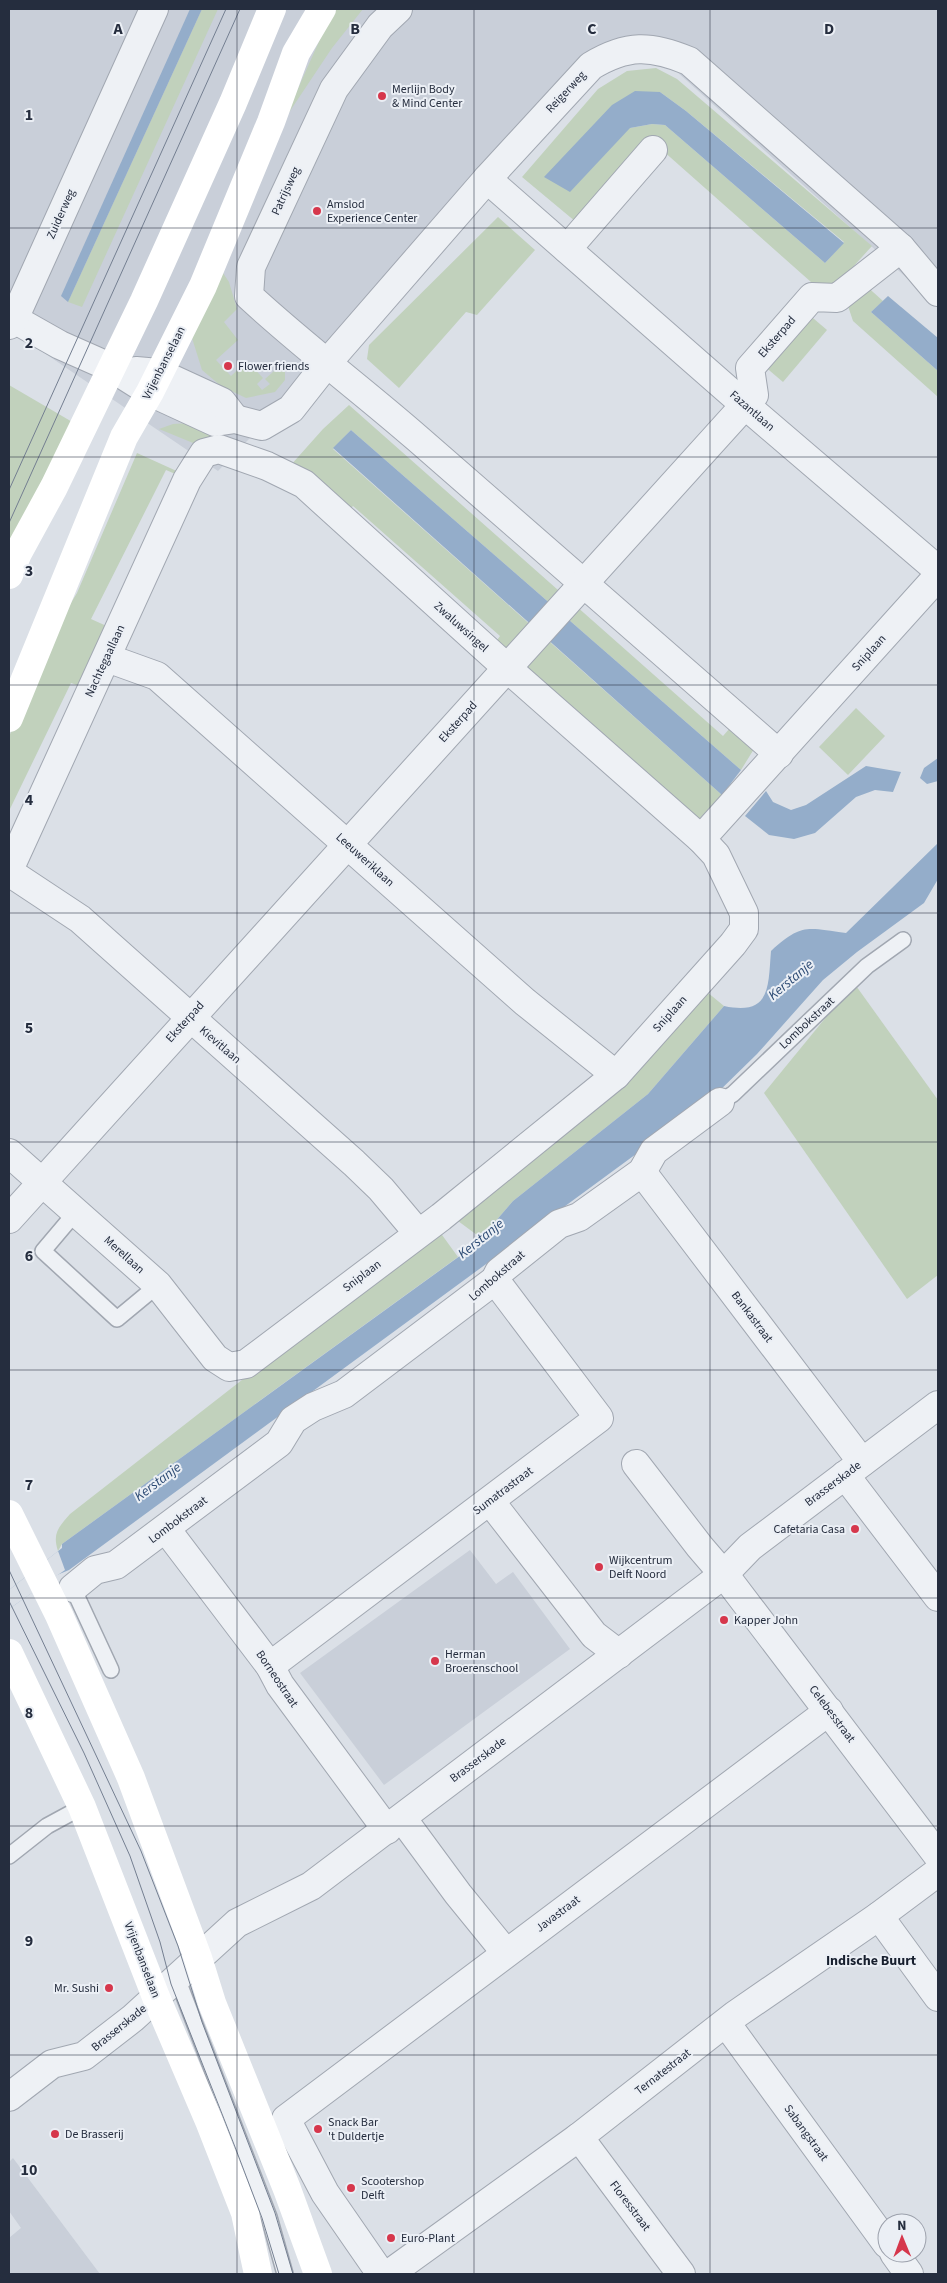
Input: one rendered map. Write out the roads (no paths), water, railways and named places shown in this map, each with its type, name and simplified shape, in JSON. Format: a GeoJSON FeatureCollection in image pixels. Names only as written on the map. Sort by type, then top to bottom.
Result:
{"type":"FeatureCollection","features":[{"type":"Feature","properties":{"kind":"main road"},"geometry":{"type":"LineString","coordinates":[[9,575],[18,553],[54,487],[112,368],[233,103],[272,9]]}},
{"type":"Feature","properties":{"kind":"main road","name":"Vrijenbanselaan"},"geometry":{"type":"LineString","coordinates":[[9,718],[124,437],[155,383],[204,286],[271,122],[296,53],[322,9]]}},
{"type":"Feature","properties":{"kind":"main road"},"geometry":{"type":"LineString","coordinates":[[9,1514],[59,1615],[130,1778],[198,1958],[212,2003],[287,2190],[318,2274]]}},
{"type":"Feature","properties":{"kind":"main road","name":"Vrijenbanselaan"},"geometry":{"type":"LineString","coordinates":[[9,1653],[82,1807],[156,1997],[209,2121],[245,2213],[258,2274]]}},
{"type":"Feature","properties":{"kind":"street","name":"Zuiderweg"},"geometry":{"type":"LineString","coordinates":[[112,368],[60,346],[10,320],[154,9]]}},
{"type":"Feature","properties":{"kind":"street","name":"Patrijsweg"},"geometry":{"type":"LineString","coordinates":[[328,362],[286,330],[250,296],[251,268],[334,89],[380,26],[398,9]]}},
{"type":"Feature","properties":{"kind":"street","name":"Reigerweg"},"geometry":{"type":"LineString","coordinates":[[112,368],[155,383],[214,422],[235,419],[262,426],[291,409],[328,362],[487,179],[591,66],[606,56],[623,51],[652,48],[689,61],[900,248],[938,291]]}},
{"type":"Feature","properties":{"kind":"street"},"geometry":{"type":"LineString","coordinates":[[567,249],[653,150]]}},
{"type":"Feature","properties":{"kind":"street","name":"Fazantlaan"},"geometry":{"type":"LineString","coordinates":[[487,179],[745,405],[938,570]]}},
{"type":"Feature","properties":{"kind":"street","name":"Eksterpad"},"geometry":{"type":"LineString","coordinates":[[9,1219],[754,395],[750,368],[812,297],[837,298],[900,248]]}},
{"type":"Feature","properties":{"kind":"street"},"geometry":{"type":"LineString","coordinates":[[328,362],[585,582],[779,754]]}},
{"type":"Feature","properties":{"kind":"street","name":"Zwaluwsingel"},"geometry":{"type":"LineString","coordinates":[[204,453],[219,449],[267,466],[304,484],[507,668],[701,839]]}},
{"type":"Feature","properties":{"kind":"street","name":"Nachtegaallaan"},"geometry":{"type":"LineString","coordinates":[[9,871],[187,480],[204,453]]}},
{"type":"Feature","properties":{"kind":"street","name":"Sniplaan"},"geometry":{"type":"LineString","coordinates":[[229,1367],[246,1364],[441,1217],[616,1075],[744,929],[744,914],[732,888],[716,855],[701,839],[938,576]]}},
{"type":"Feature","properties":{"kind":"street","name":"Leeuweriklaan"},"geometry":{"type":"LineString","coordinates":[[107,658],[157,676],[525,1002],[616,1075]]}},
{"type":"Feature","properties":{"kind":"street","name":"Kievitlaan"},"geometry":{"type":"LineString","coordinates":[[9,871],[80,919],[354,1163],[381,1189],[418,1233]]}},
{"type":"Feature","properties":{"kind":"street","name":"Lombokstraat"},"geometry":{"type":"LineString","coordinates":[[72,1588],[95,1570],[116,1566],[279,1443],[293,1420],[313,1406],[344,1394],[495,1280],[499,1272],[559,1224],[579,1217],[642,1172],[654,1151],[720,1102]]}},
{"type":"Feature","properties":{"kind":"street","name":"Merellaan"},"geometry":{"type":"LineString","coordinates":[[9,1155],[158,1285],[214,1358],[229,1367]]}},
{"type":"Feature","properties":{"kind":"street","name":"Bankastraat"},"geometry":{"type":"LineString","coordinates":[[642,1172],[853,1468],[938,1598]]}},
{"type":"Feature","properties":{"kind":"street","name":"Sumatrastraat"},"geometry":{"type":"LineString","coordinates":[[270,1666],[599,1418],[495,1280]]}},
{"type":"Feature","properties":{"kind":"street","name":"Brasserskade"},"geometry":{"type":"LineString","coordinates":[[9,2097],[52,2064],[84,2056],[156,1997],[237,1923],[311,1886],[724,1574],[750,1547],[938,1405]]}},
{"type":"Feature","properties":{"kind":"street"},"geometry":{"type":"LineString","coordinates":[[636,1464],[700,1548],[724,1574]]}},
{"type":"Feature","properties":{"kind":"street"},"geometry":{"type":"LineString","coordinates":[[490,1501],[594,1635],[619,1654]]}},
{"type":"Feature","properties":{"kind":"street","name":"Borneostraat"},"geometry":{"type":"LineString","coordinates":[[166,1529],[270,1666],[280,1685],[394,1824],[458,1894],[506,1953]]}},
{"type":"Feature","properties":{"kind":"street","name":"Celebesstraat"},"geometry":{"type":"LineString","coordinates":[[724,1574],[938,1856]]}},
{"type":"Feature","properties":{"kind":"street","name":"Javastraat"},"geometry":{"type":"LineString","coordinates":[[325,2193],[286,2118],[829,1711]]}},
{"type":"Feature","properties":{"kind":"street","name":"Ternatestraat"},"geometry":{"type":"LineString","coordinates":[[390,2274],[579,2137],[726,2023],[879,1916],[938,1872]]}},
{"type":"Feature","properties":{"kind":"street"},"geometry":{"type":"LineString","coordinates":[[879,1916],[938,1997]]}},
{"type":"Feature","properties":{"kind":"street","name":"Sabangstraat"},"geometry":{"type":"LineString","coordinates":[[726,2023],[877,2230]]}},
{"type":"Feature","properties":{"kind":"street","name":"Floresstraat"},"geometry":{"type":"LineString","coordinates":[[579,2137],[681,2274]]}},
{"type":"Feature","properties":{"kind":"street"},"geometry":{"type":"LineString","coordinates":[[287,2190],[325,2193],[381,2274]]}},
{"type":"Feature","properties":{"kind":"street"},"geometry":{"type":"LineString","coordinates":[[901,2263],[909,2274]]}},
{"type":"Feature","properties":{"kind":"lane","name":"Lombokstraat"},"geometry":{"type":"LineString","coordinates":[[720,1102],[733,1094],[867,966],[904,940]]}},
{"type":"Feature","properties":{"kind":"lane"},"geometry":{"type":"LineString","coordinates":[[76,1212],[44,1251],[117,1319],[158,1285]]}},
{"type":"Feature","properties":{"kind":"lane"},"geometry":{"type":"LineString","coordinates":[[72,1588],[111,1670]]}},
{"type":"Feature","properties":{"kind":"lane"},"geometry":{"type":"LineString","coordinates":[[9,1856],[47,1826],[82,1807]]}},
{"type":"Feature","properties":{"kind":"lane"},"geometry":{"type":"LineString","coordinates":[[177,1978],[269,2217],[285,2274]]}},
{"type":"Feature","properties":{"kind":"water"},"geometry":{"type":"Polygon","coordinates":[[[190,9],[202,9],[68,302],[61,296],[190,9]]]}},
{"type":"Feature","properties":{"kind":"water"},"geometry":{"type":"Polygon","coordinates":[[[635,91],[660,92],[686,111],[844,243],[825,263],[665,125],[652,124],[630,128],[570,192],[544,177],[612,105],[635,91]]]}},
{"type":"Feature","properties":{"kind":"water"},"geometry":{"type":"Polygon","coordinates":[[[888,296],[938,338],[938,371],[871,312],[888,296]]]}},
{"type":"Feature","properties":{"kind":"water"},"geometry":{"type":"Polygon","coordinates":[[[351,430],[741,770],[722,795],[333,448],[351,430]]]}},
{"type":"Feature","properties":{"kind":"water"},"geometry":{"type":"Polygon","coordinates":[[[938,758],[938,781],[927,784],[920,778],[924,768],[938,758]]]}},
{"type":"Feature","properties":{"kind":"water"},"geometry":{"type":"Polygon","coordinates":[[[866,766],[901,772],[893,792],[875,790],[856,797],[815,833],[794,839],[769,835],[745,816],[766,791],[773,802],[791,810],[806,805],[866,766]]]}},
{"type":"Feature","properties":{"kind":"water","name":"Kerstanje"},"geometry":{"type":"Polygon","coordinates":[[[938,843],[938,879],[924,903],[857,952],[823,980],[757,1054],[711,1099],[69,1570],[57,1575],[9,1609],[9,1590],[62,1548],[62,1544],[475,1245],[513,1201],[648,1094],[724,1006],[751,1007],[759,1002],[764,996],[767,987],[771,951],[781,942],[805,930],[813,929],[846,933],[938,843]]]}},
{"type":"Feature","properties":{"kind":"tram line"},"geometry":{"type":"LineString","coordinates":[[9,490],[226,9]]}},
{"type":"Feature","properties":{"kind":"tram line"},"geometry":{"type":"LineString","coordinates":[[9,523],[240,9]]}},
{"type":"Feature","properties":{"kind":"tram line"},"geometry":{"type":"LineString","coordinates":[[9,1570],[141,1851],[178,1946],[202,2022],[275,2213],[293,2274]]}},
{"type":"Feature","properties":{"kind":"tram line"},"geometry":{"type":"LineString","coordinates":[[9,1601],[84,1753],[130,1856],[160,1942],[171,1984],[262,2218],[279,2274]]}},
{"type":"Feature","properties":{"kind":"place","name":"Merlijn Body & Mind Center"},"geometry":{"type":"Point","coordinates":[382,96]}},
{"type":"Feature","properties":{"kind":"place","name":"Amslod Experience Center"},"geometry":{"type":"Point","coordinates":[317,211]}},
{"type":"Feature","properties":{"kind":"place","name":"Flower friends"},"geometry":{"type":"Point","coordinates":[228,366]}},
{"type":"Feature","properties":{"kind":"place","name":"Cafetaria Casa"},"geometry":{"type":"Point","coordinates":[855,1529]}},
{"type":"Feature","properties":{"kind":"place","name":"Wijkcentrum Delft Noord"},"geometry":{"type":"Point","coordinates":[599,1567]}},
{"type":"Feature","properties":{"kind":"place","name":"Kapper John"},"geometry":{"type":"Point","coordinates":[724,1620]}},
{"type":"Feature","properties":{"kind":"place","name":"Herman Broerenschool"},"geometry":{"type":"Point","coordinates":[435,1661]}},
{"type":"Feature","properties":{"kind":"place","name":"Mr. Sushi"},"geometry":{"type":"Point","coordinates":[109,1988]}},
{"type":"Feature","properties":{"kind":"place","name":"Snack Bar 't Duldertje"},"geometry":{"type":"Point","coordinates":[318,2129]}},
{"type":"Feature","properties":{"kind":"place","name":"De Brasserij"},"geometry":{"type":"Point","coordinates":[55,2134]}},
{"type":"Feature","properties":{"kind":"place","name":"Scootershop Delft"},"geometry":{"type":"Point","coordinates":[351,2188]}},
{"type":"Feature","properties":{"kind":"place","name":"Euro-Plant"},"geometry":{"type":"Point","coordinates":[391,2238]}},
{"type":"Feature","properties":{"kind":"district","name":"Indische Buurt"},"geometry":{"type":"Point","coordinates":[871,1961]}}]}
